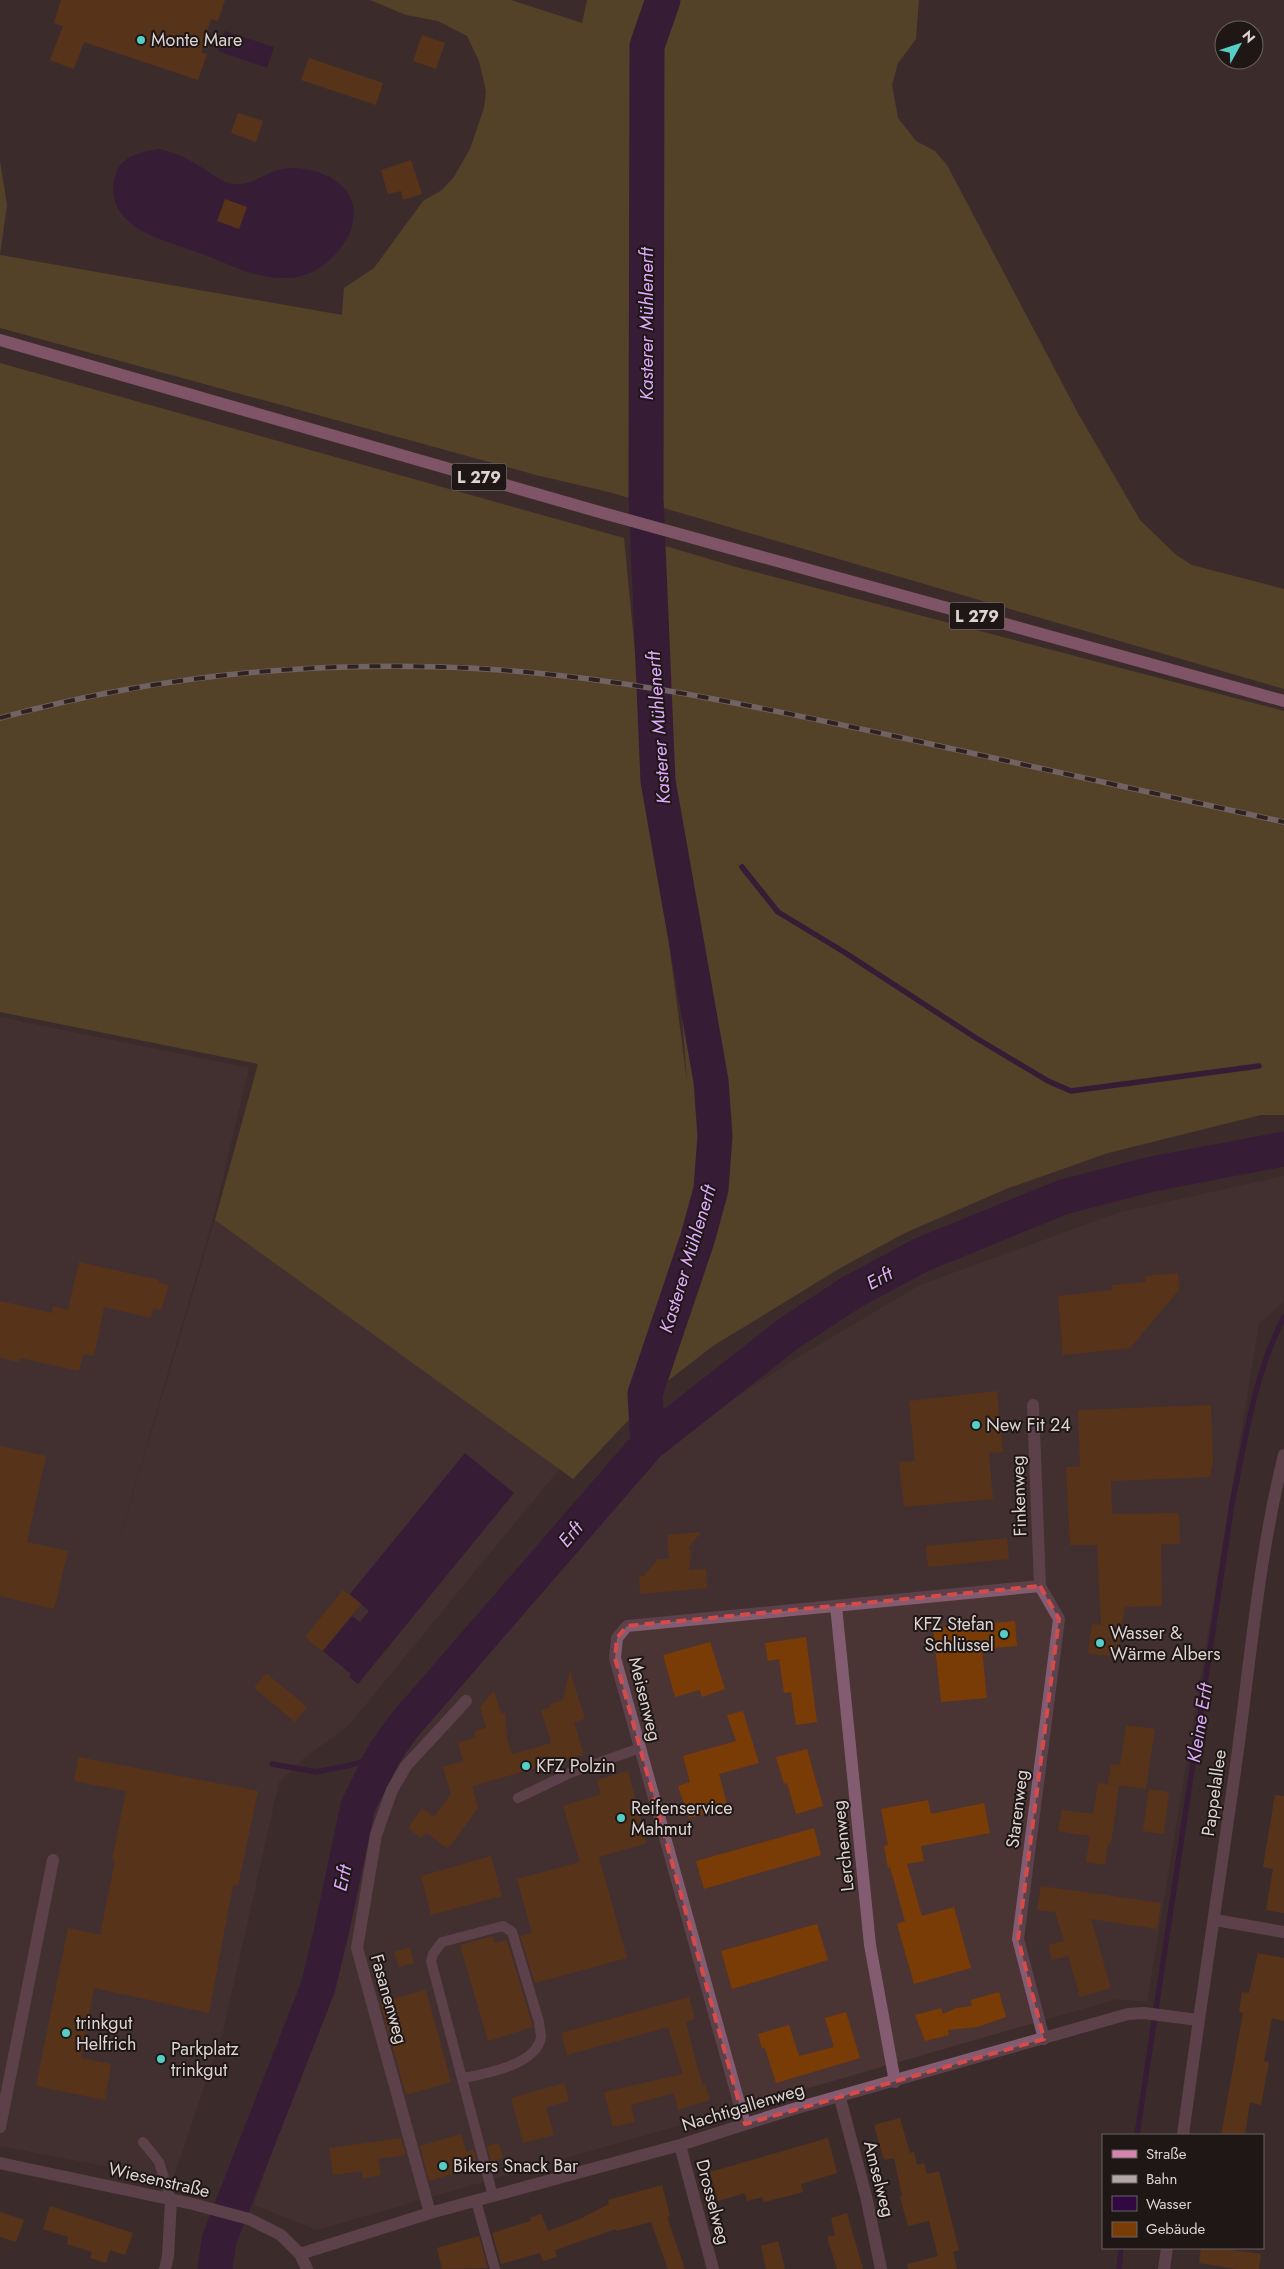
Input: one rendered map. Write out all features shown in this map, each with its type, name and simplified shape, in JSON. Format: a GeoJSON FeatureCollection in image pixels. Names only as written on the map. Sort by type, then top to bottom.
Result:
{"type":"FeatureCollection","features":[{"type":"Feature","properties":{"kind":"main road","name":"L 279"},"geometry":{"type":"LineString","coordinates":[[0,340],[355,440],[603,513],[1284,701]]}},
{"type":"Feature","properties":{"kind":"street","name":"Finkenweg"},"geometry":{"type":"LineString","coordinates":[[1033,1405],[1040,1586]]}},
{"type":"Feature","properties":{"kind":"street","name":"Pappelallee"},"geometry":{"type":"LineString","coordinates":[[1182,2134],[1198,2020],[1215,1920],[1262,1574],[1280,1490],[1284,1455]]}},
{"type":"Feature","properties":{"kind":"street","name":"Meisenweg"},"geometry":{"type":"LineString","coordinates":[[745,2124],[615,1658],[617,1638],[627,1626],[1040,1586]]}},
{"type":"Feature","properties":{"kind":"street","name":"Starenweg"},"geometry":{"type":"LineString","coordinates":[[1040,1586],[1059,1620],[1018,1939],[1044,2038]]}},
{"type":"Feature","properties":{"kind":"street","name":"Lerchenweg"},"geometry":{"type":"LineString","coordinates":[[836,1606],[870,1945],[895,2082]]}},
{"type":"Feature","properties":{"kind":"street","name":"Fasanenweg"},"geometry":{"type":"LineString","coordinates":[[430,2213],[357,1948],[376,1835],[392,1790],[406,1766],[466,1701]]}},
{"type":"Feature","properties":{"kind":"street"},"geometry":{"type":"LineString","coordinates":[[0,2127],[53,1860]]}},
{"type":"Feature","properties":{"kind":"street"},"geometry":{"type":"LineString","coordinates":[[1215,1920],[1284,1932]]}},
{"type":"Feature","properties":{"kind":"street","name":"Nachtigallenweg"},"geometry":{"type":"LineString","coordinates":[[300,2254],[430,2213],[680,2145],[745,2124],[1128,2014],[1144,2013],[1198,2020]]}},
{"type":"Feature","properties":{"kind":"street","name":"Amselweg"},"geometry":{"type":"LineString","coordinates":[[840,2098],[866,2196],[881,2269]]}},
{"type":"Feature","properties":{"kind":"street","name":"Drosselweg"},"geometry":{"type":"LineString","coordinates":[[680,2145],[713,2269]]}},
{"type":"Feature","properties":{"kind":"street","name":"Wiesenstraße"},"geometry":{"type":"LineString","coordinates":[[0,2163],[193,2204],[249,2220],[281,2235],[300,2254],[307,2269]]}},
{"type":"Feature","properties":{"kind":"street"},"geometry":{"type":"LineString","coordinates":[[165,2269],[168,2256],[171,2200]]}},
{"type":"Feature","properties":{"kind":"street"},"geometry":{"type":"LineString","coordinates":[[1164,2269],[1167,2249]]}},
{"type":"Feature","properties":{"kind":"lane"},"geometry":{"type":"LineString","coordinates":[[518,1798],[570,1773],[640,1748]]}},
{"type":"Feature","properties":{"kind":"lane"},"geometry":{"type":"LineString","coordinates":[[463,2078],[497,2071],[517,2064],[538,2045],[541,2037],[539,2022],[512,1932],[502,1926],[442,1942],[433,1954],[431,1961],[493,2196]]}},
{"type":"Feature","properties":{"kind":"lane"},"geometry":{"type":"LineString","coordinates":[[143,2142],[158,2162],[171,2200]]}},
{"type":"Feature","properties":{"kind":"lane"},"geometry":{"type":"LineString","coordinates":[[476,2201],[495,2269]]}},
{"type":"Feature","properties":{"kind":"highlighted area"},"geometry":{"type":"Polygon","coordinates":[[[1040,1586],[1059,1619],[1018,1939],[1044,2039],[745,2124],[615,1658],[617,1638],[627,1626],[1040,1586]]]}},
{"type":"Feature","properties":{"kind":"shaded area"},"geometry":{"type":"Polygon","coordinates":[[[370,0],[511,0],[582,23],[587,0],[919,0],[916,39],[898,63],[892,85],[898,118],[916,141],[935,151],[947,165],[1079,415],[1140,520],[1176,555],[1192,565],[1284,589],[1284,689],[609,492],[540,476],[0,328],[0,255],[342,315],[344,288],[374,268],[423,201],[442,190],[454,177],[470,149],[484,108],[486,91],[479,61],[467,36],[438,21],[406,15],[370,0]]]}},
{"type":"Feature","properties":{"kind":"shaded area"},"geometry":{"type":"Polygon","coordinates":[[[0,161],[7,205],[0,255],[0,161]]]}},
{"type":"Feature","properties":{"kind":"shaded area"},"geometry":{"type":"Polygon","coordinates":[[[0,363],[624,538],[647,776],[687,1081],[664,778],[652,542],[736,567],[1284,711],[1284,1115],[1261,1115],[1108,1153],[1006,1189],[905,1233],[842,1267],[713,1346],[665,1383],[573,1479],[215,1220],[258,1064],[0,1012],[0,363]]]}},
{"type":"Feature","properties":{"kind":"shaded area"},"geometry":{"type":"Polygon","coordinates":[[[0,1017],[249,1068],[212,1222],[105,1587],[215,1220],[560,1468],[348,1726],[304,1758],[279,1782],[223,2031],[173,2179],[0,2146],[0,1017]]]}},
{"type":"Feature","properties":{"kind":"shaded area"},"geometry":{"type":"Polygon","coordinates":[[[1284,1176],[1284,1301],[1259,1324],[1147,2002],[1117,1999],[317,2230],[254,2205],[325,1990],[372,1805],[394,1757],[529,1592],[674,1441],[735,1398],[797,1358],[920,1285],[1117,1213],[1284,1176]]]}},
{"type":"Feature","properties":{"kind":"water"},"geometry":{"type":"Polygon","coordinates":[[[225,31],[274,47],[267,68],[218,51],[225,31]]]}},
{"type":"Feature","properties":{"kind":"water"},"geometry":{"type":"Polygon","coordinates":[[[159,149],[183,157],[221,180],[233,184],[249,182],[287,168],[311,170],[326,175],[347,191],[353,206],[353,221],[348,236],[339,250],[327,262],[313,271],[298,277],[284,278],[270,277],[242,270],[166,242],[137,228],[125,218],[117,206],[113,191],[116,173],[123,162],[134,155],[159,149]]]}},
{"type":"Feature","properties":{"kind":"water"},"geometry":{"type":"Polygon","coordinates":[[[465,1453],[514,1493],[358,1684],[349,1677],[351,1674],[323,1651],[352,1616],[360,1622],[369,1611],[350,1594],[465,1453]]]}},
{"type":"Feature","properties":{"kind":"building","name":"Monte Mare"},"geometry":{"type":"Polygon","coordinates":[[[61,0],[225,0],[218,21],[211,19],[201,53],[207,54],[198,80],[84,42],[74,69],[50,60],[63,26],[54,23],[61,0]]]}},
{"type":"Feature","properties":{"kind":"building"},"geometry":{"type":"Polygon","coordinates":[[[422,35],[445,43],[436,69],[413,61],[422,35]]]}},
{"type":"Feature","properties":{"kind":"building"},"geometry":{"type":"Polygon","coordinates":[[[309,58],[383,83],[376,105],[301,80],[309,58]]]}},
{"type":"Feature","properties":{"kind":"building"},"geometry":{"type":"Polygon","coordinates":[[[238,113],[263,121],[256,142],[231,133],[238,113]]]}},
{"type":"Feature","properties":{"kind":"building"},"geometry":{"type":"Polygon","coordinates":[[[411,160],[422,194],[403,200],[401,191],[388,194],[381,170],[411,160]]]}},
{"type":"Feature","properties":{"kind":"building"},"geometry":{"type":"Polygon","coordinates":[[[225,199],[247,207],[239,229],[217,221],[225,199]]]}},
{"type":"Feature","properties":{"kind":"building"},"geometry":{"type":"Polygon","coordinates":[[[79,1262],[159,1280],[158,1283],[169,1285],[161,1310],[153,1308],[151,1318],[104,1307],[94,1356],[83,1354],[79,1371],[20,1358],[19,1362],[0,1358],[0,1301],[52,1313],[53,1306],[68,1310],[79,1262]]]}},
{"type":"Feature","properties":{"kind":"building"},"geometry":{"type":"Polygon","coordinates":[[[1178,1273],[1179,1290],[1130,1348],[1063,1355],[1058,1296],[1112,1290],[1112,1285],[1146,1282],[1145,1276],[1178,1273]]]}},
{"type":"Feature","properties":{"kind":"building"},"geometry":{"type":"Polygon","coordinates":[[[997,1391],[1003,1452],[989,1453],[993,1499],[904,1507],[899,1462],[915,1461],[909,1401],[997,1391]]]}},
{"type":"Feature","properties":{"kind":"building"},"geometry":{"type":"Polygon","coordinates":[[[1211,1405],[1213,1462],[1210,1477],[1111,1481],[1112,1514],[1179,1513],[1180,1544],[1161,1544],[1162,1606],[1125,1607],[1117,1657],[1088,1653],[1092,1624],[1101,1625],[1097,1545],[1070,1545],[1066,1467],[1080,1467],[1078,1410],[1211,1405]]]}},
{"type":"Feature","properties":{"kind":"building"},"geometry":{"type":"Polygon","coordinates":[[[0,1446],[46,1456],[27,1542],[68,1551],[54,1609],[0,1596],[0,1446]]]}},
{"type":"Feature","properties":{"kind":"building"},"geometry":{"type":"Polygon","coordinates":[[[701,1532],[689,1547],[691,1552],[689,1570],[706,1569],[707,1588],[640,1594],[639,1576],[644,1576],[658,1559],[669,1559],[667,1535],[701,1532]]]}},
{"type":"Feature","properties":{"kind":"building"},"geometry":{"type":"Polygon","coordinates":[[[1007,1538],[1009,1559],[928,1567],[926,1546],[1007,1538]]]}},
{"type":"Feature","properties":{"kind":"building"},"geometry":{"type":"Polygon","coordinates":[[[343,1590],[361,1604],[322,1651],[305,1637],[343,1590]]]}},
{"type":"Feature","properties":{"kind":"building"},"geometry":{"type":"Polygon","coordinates":[[[1015,1621],[1017,1646],[982,1649],[987,1698],[941,1702],[933,1628],[1015,1621]]]}},
{"type":"Feature","properties":{"kind":"building"},"geometry":{"type":"Polygon","coordinates":[[[806,1637],[817,1722],[796,1725],[791,1692],[784,1693],[779,1659],[768,1661],[765,1643],[806,1637]]]}},
{"type":"Feature","properties":{"kind":"building"},"geometry":{"type":"Polygon","coordinates":[[[710,1642],[725,1689],[702,1697],[700,1690],[675,1697],[663,1655],[710,1642]]]}},
{"type":"Feature","properties":{"kind":"building"},"geometry":{"type":"Polygon","coordinates":[[[570,1671],[585,1719],[574,1722],[584,1755],[472,1786],[478,1808],[448,1849],[426,1832],[421,1838],[408,1828],[422,1808],[434,1817],[451,1794],[443,1767],[463,1761],[458,1743],[476,1737],[474,1731],[486,1728],[480,1707],[494,1691],[501,1713],[505,1713],[507,1738],[512,1754],[551,1743],[541,1710],[551,1707],[550,1704],[563,1700],[570,1671]]]}},
{"type":"Feature","properties":{"kind":"building"},"geometry":{"type":"Polygon","coordinates":[[[266,1673],[307,1707],[295,1722],[254,1688],[266,1673]]]}},
{"type":"Feature","properties":{"kind":"building"},"geometry":{"type":"Polygon","coordinates":[[[743,1711],[759,1763],[719,1774],[728,1808],[689,1818],[678,1786],[690,1782],[683,1756],[736,1741],[727,1715],[743,1711]]]}},
{"type":"Feature","properties":{"kind":"building"},"geometry":{"type":"Polygon","coordinates":[[[1126,1725],[1155,1729],[1146,1789],[1108,1784],[1111,1764],[1120,1765],[1126,1725]]]}},
{"type":"Feature","properties":{"kind":"building"},"geometry":{"type":"Polygon","coordinates":[[[807,1749],[823,1806],[796,1814],[787,1783],[784,1784],[776,1757],[807,1749]]]}},
{"type":"Feature","properties":{"kind":"building"},"geometry":{"type":"Polygon","coordinates":[[[78,1757],[258,1791],[238,1886],[233,1885],[209,2013],[94,1988],[81,2058],[111,2064],[105,2100],[36,2086],[68,1928],[100,1935],[115,1861],[112,1860],[126,1791],[74,1781],[78,1757]]]}},
{"type":"Feature","properties":{"kind":"building"},"geometry":{"type":"Polygon","coordinates":[[[628,1771],[647,1843],[599,1857],[627,1958],[535,1983],[520,1936],[532,1933],[517,1879],[580,1862],[563,1806],[601,1794],[597,1780],[628,1771]]]}},
{"type":"Feature","properties":{"kind":"building"},"geometry":{"type":"Polygon","coordinates":[[[1098,1783],[1119,1786],[1111,1844],[1108,1843],[1105,1865],[1086,1862],[1090,1836],[1058,1831],[1062,1810],[1093,1814],[1098,1783]]]}},
{"type":"Feature","properties":{"kind":"building"},"geometry":{"type":"Polygon","coordinates":[[[1149,1789],[1169,1792],[1164,1834],[1143,1831],[1149,1789]]]}},
{"type":"Feature","properties":{"kind":"building"},"geometry":{"type":"Polygon","coordinates":[[[1275,1795],[1284,1796],[1284,1913],[1266,1910],[1273,1869],[1263,1867],[1275,1795]]]}},
{"type":"Feature","properties":{"kind":"building"},"geometry":{"type":"Polygon","coordinates":[[[928,1800],[931,1814],[984,1803],[990,1833],[921,1846],[924,1861],[907,1864],[922,1916],[954,1907],[971,1968],[914,1984],[897,1924],[905,1921],[890,1867],[888,1868],[884,1846],[888,1845],[881,1809],[928,1800]]]}},
{"type":"Feature","properties":{"kind":"building"},"geometry":{"type":"Polygon","coordinates":[[[814,1828],[821,1855],[704,1889],[696,1861],[814,1828]]]}},
{"type":"Feature","properties":{"kind":"building"},"geometry":{"type":"Polygon","coordinates":[[[491,1856],[502,1896],[431,1915],[421,1876],[491,1856]]]}},
{"type":"Feature","properties":{"kind":"building"},"geometry":{"type":"Polygon","coordinates":[[[1041,1886],[1161,1903],[1157,1929],[1091,1919],[1111,1988],[1080,1997],[1068,1956],[1052,1960],[1048,1945],[1064,1941],[1055,1912],[1037,1910],[1041,1886]]]}},
{"type":"Feature","properties":{"kind":"building"},"geometry":{"type":"Polygon","coordinates":[[[817,1924],[828,1960],[732,1989],[721,1951],[817,1924]]]}},
{"type":"Feature","properties":{"kind":"building"},"geometry":{"type":"Polygon","coordinates":[[[493,1936],[495,1943],[507,1940],[533,2027],[488,2041],[460,1945],[493,1936]]]}},
{"type":"Feature","properties":{"kind":"building"},"geometry":{"type":"Polygon","coordinates":[[[410,1947],[414,1963],[399,1967],[394,1952],[410,1947]]]}},
{"type":"Feature","properties":{"kind":"building"},"geometry":{"type":"Polygon","coordinates":[[[1258,1953],[1284,1958],[1284,2021],[1272,2018],[1264,2061],[1269,2062],[1261,2105],[1250,2102],[1245,2134],[1221,2134],[1243,2013],[1239,2012],[1242,1992],[1249,1993],[1258,1953]]]}},
{"type":"Feature","properties":{"kind":"building"},"geometry":{"type":"Polygon","coordinates":[[[426,1990],[451,2082],[406,2095],[380,2002],[426,1990]]]}},
{"type":"Feature","properties":{"kind":"building"},"geometry":{"type":"Polygon","coordinates":[[[999,1992],[1006,2017],[978,2027],[948,2030],[949,2035],[925,2041],[915,2015],[941,2008],[943,2014],[956,2008],[972,2006],[971,2000],[999,1992]]]}},
{"type":"Feature","properties":{"kind":"building"},"geometry":{"type":"Polygon","coordinates":[[[689,1997],[695,2019],[686,2022],[698,2070],[710,2100],[678,2110],[674,2093],[631,2105],[635,2122],[613,2127],[604,2092],[683,2074],[668,2027],[567,2055],[561,2033],[689,1997]]]}},
{"type":"Feature","properties":{"kind":"building"},"geometry":{"type":"Polygon","coordinates":[[[846,2012],[860,2058],[776,2083],[765,2048],[762,2048],[758,2034],[789,2025],[799,2056],[834,2047],[825,2018],[846,2012]]]}},
{"type":"Feature","properties":{"kind":"building"},"geometry":{"type":"Polygon","coordinates":[[[564,2083],[569,2101],[546,2107],[554,2135],[523,2143],[511,2098],[564,2083]]]}},
{"type":"Feature","properties":{"kind":"building"},"geometry":{"type":"Polygon","coordinates":[[[900,2118],[910,2153],[914,2152],[917,2165],[924,2163],[927,2174],[939,2171],[959,2250],[953,2252],[957,2269],[908,2269],[907,2264],[938,2256],[929,2221],[908,2226],[900,2197],[902,2196],[894,2158],[884,2160],[874,2125],[900,2118]]]}},
{"type":"Feature","properties":{"kind":"building"},"geometry":{"type":"Polygon","coordinates":[[[461,2134],[466,2152],[474,2150],[478,2166],[429,2181],[420,2146],[461,2134]]]}},
{"type":"Feature","properties":{"kind":"building"},"geometry":{"type":"Polygon","coordinates":[[[401,2138],[406,2155],[378,2159],[381,2175],[363,2178],[362,2171],[333,2175],[329,2148],[401,2138]]]}},
{"type":"Feature","properties":{"kind":"building"},"geometry":{"type":"Polygon","coordinates":[[[828,2138],[837,2173],[801,2184],[803,2192],[764,2202],[762,2197],[747,2201],[745,2193],[718,2201],[710,2172],[828,2138]]]}},
{"type":"Feature","properties":{"kind":"building"},"geometry":{"type":"Polygon","coordinates":[[[499,2143],[503,2158],[491,2162],[487,2146],[499,2143]]]}},
{"type":"Feature","properties":{"kind":"building"},"geometry":{"type":"Polygon","coordinates":[[[662,2185],[670,2216],[667,2217],[685,2269],[668,2269],[651,2222],[616,2231],[616,2229],[555,2250],[557,2257],[543,2261],[540,2253],[501,2264],[492,2233],[531,2221],[530,2218],[541,2214],[548,2231],[580,2219],[609,2204],[608,2200],[662,2185]]]}},
{"type":"Feature","properties":{"kind":"building"},"geometry":{"type":"Polygon","coordinates":[[[50,2206],[133,2233],[125,2255],[110,2250],[106,2263],[90,2258],[92,2252],[67,2244],[68,2237],[43,2229],[50,2206]]]}},
{"type":"Feature","properties":{"kind":"building"},"geometry":{"type":"Polygon","coordinates":[[[0,2212],[24,2220],[16,2242],[0,2237],[0,2212]]]}},
{"type":"Feature","properties":{"kind":"building"},"geometry":{"type":"Polygon","coordinates":[[[847,2213],[863,2269],[837,2269],[827,2237],[835,2235],[831,2218],[847,2213]]]}},
{"type":"Feature","properties":{"kind":"building"},"geometry":{"type":"Polygon","coordinates":[[[479,2236],[488,2268],[442,2269],[437,2248],[479,2236]]]}},
{"type":"Feature","properties":{"kind":"building"},"geometry":{"type":"Polygon","coordinates":[[[778,2241],[785,2269],[766,2269],[761,2246],[778,2241]]]}},
{"type":"Feature","properties":{"kind":"building"},"geometry":{"type":"Polygon","coordinates":[[[1201,2249],[1232,2249],[1261,2254],[1259,2269],[1236,2269],[1199,2263],[1201,2249]]]}},
{"type":"Feature","properties":{"kind":"waterway","name":"Kasterer Mühlenerft"},"geometry":{"type":"LineString","coordinates":[[648,1444],[645,1394],[698,1237],[711,1189],[715,1136],[711,1081],[658,781],[646,498],[647,46],[663,0]]}},
{"type":"Feature","properties":{"kind":"waterway"},"geometry":{"type":"LineString","coordinates":[[742,867],[778,912],[844,952],[976,1038],[1048,1081],[1071,1091],[1259,1066]]}},
{"type":"Feature","properties":{"kind":"waterway","name":"Erft"},"geometry":{"type":"LineString","coordinates":[[215,2269],[219,2240],[318,1987],[358,1806],[384,1754],[402,1728],[648,1444],[788,1334],[852,1292],[921,1255],[1063,1197],[1152,1174],[1284,1149]]}},
{"type":"Feature","properties":{"kind":"waterway","name":"Kleine Erft"},"geometry":{"type":"LineString","coordinates":[[1137,2134],[1232,1504],[1246,1432],[1258,1385],[1265,1362],[1284,1317]]}},
{"type":"Feature","properties":{"kind":"waterway"},"geometry":{"type":"LineString","coordinates":[[272,1764],[316,1772],[351,1765],[384,1754]]}},
{"type":"Feature","properties":{"kind":"waterway","name":"Kleine Erft"},"geometry":{"type":"LineString","coordinates":[[1119,2269],[1121,2249]]}},
{"type":"Feature","properties":{"kind":"railway"},"geometry":{"type":"LineString","coordinates":[[0,718],[54,704],[109,693],[219,676],[329,667],[385,666],[498,670],[612,682],[782,712],[1284,822]]}},
{"type":"Feature","properties":{"kind":"place","name":"Monte Mare"},"geometry":{"type":"Point","coordinates":[141,40]}},
{"type":"Feature","properties":{"kind":"place","name":"New Fit 24"},"geometry":{"type":"Point","coordinates":[976,1425]}},
{"type":"Feature","properties":{"kind":"place","name":"KFZ Stefan Schlüssel"},"geometry":{"type":"Point","coordinates":[1004,1634]}},
{"type":"Feature","properties":{"kind":"place","name":"Wasser & Wärme Albers"},"geometry":{"type":"Point","coordinates":[1100,1643]}},
{"type":"Feature","properties":{"kind":"place","name":"KFZ Polzin"},"geometry":{"type":"Point","coordinates":[526,1766]}},
{"type":"Feature","properties":{"kind":"place","name":"Reifenservice Mahmut"},"geometry":{"type":"Point","coordinates":[621,1818]}},
{"type":"Feature","properties":{"kind":"place","name":"trinkgut Helfrich"},"geometry":{"type":"Point","coordinates":[66,2033]}},
{"type":"Feature","properties":{"kind":"place","name":"Parkplatz trinkgut"},"geometry":{"type":"Point","coordinates":[161,2059]}},
{"type":"Feature","properties":{"kind":"place","name":"Bikers Snack Bar"},"geometry":{"type":"Point","coordinates":[443,2166]}}]}
